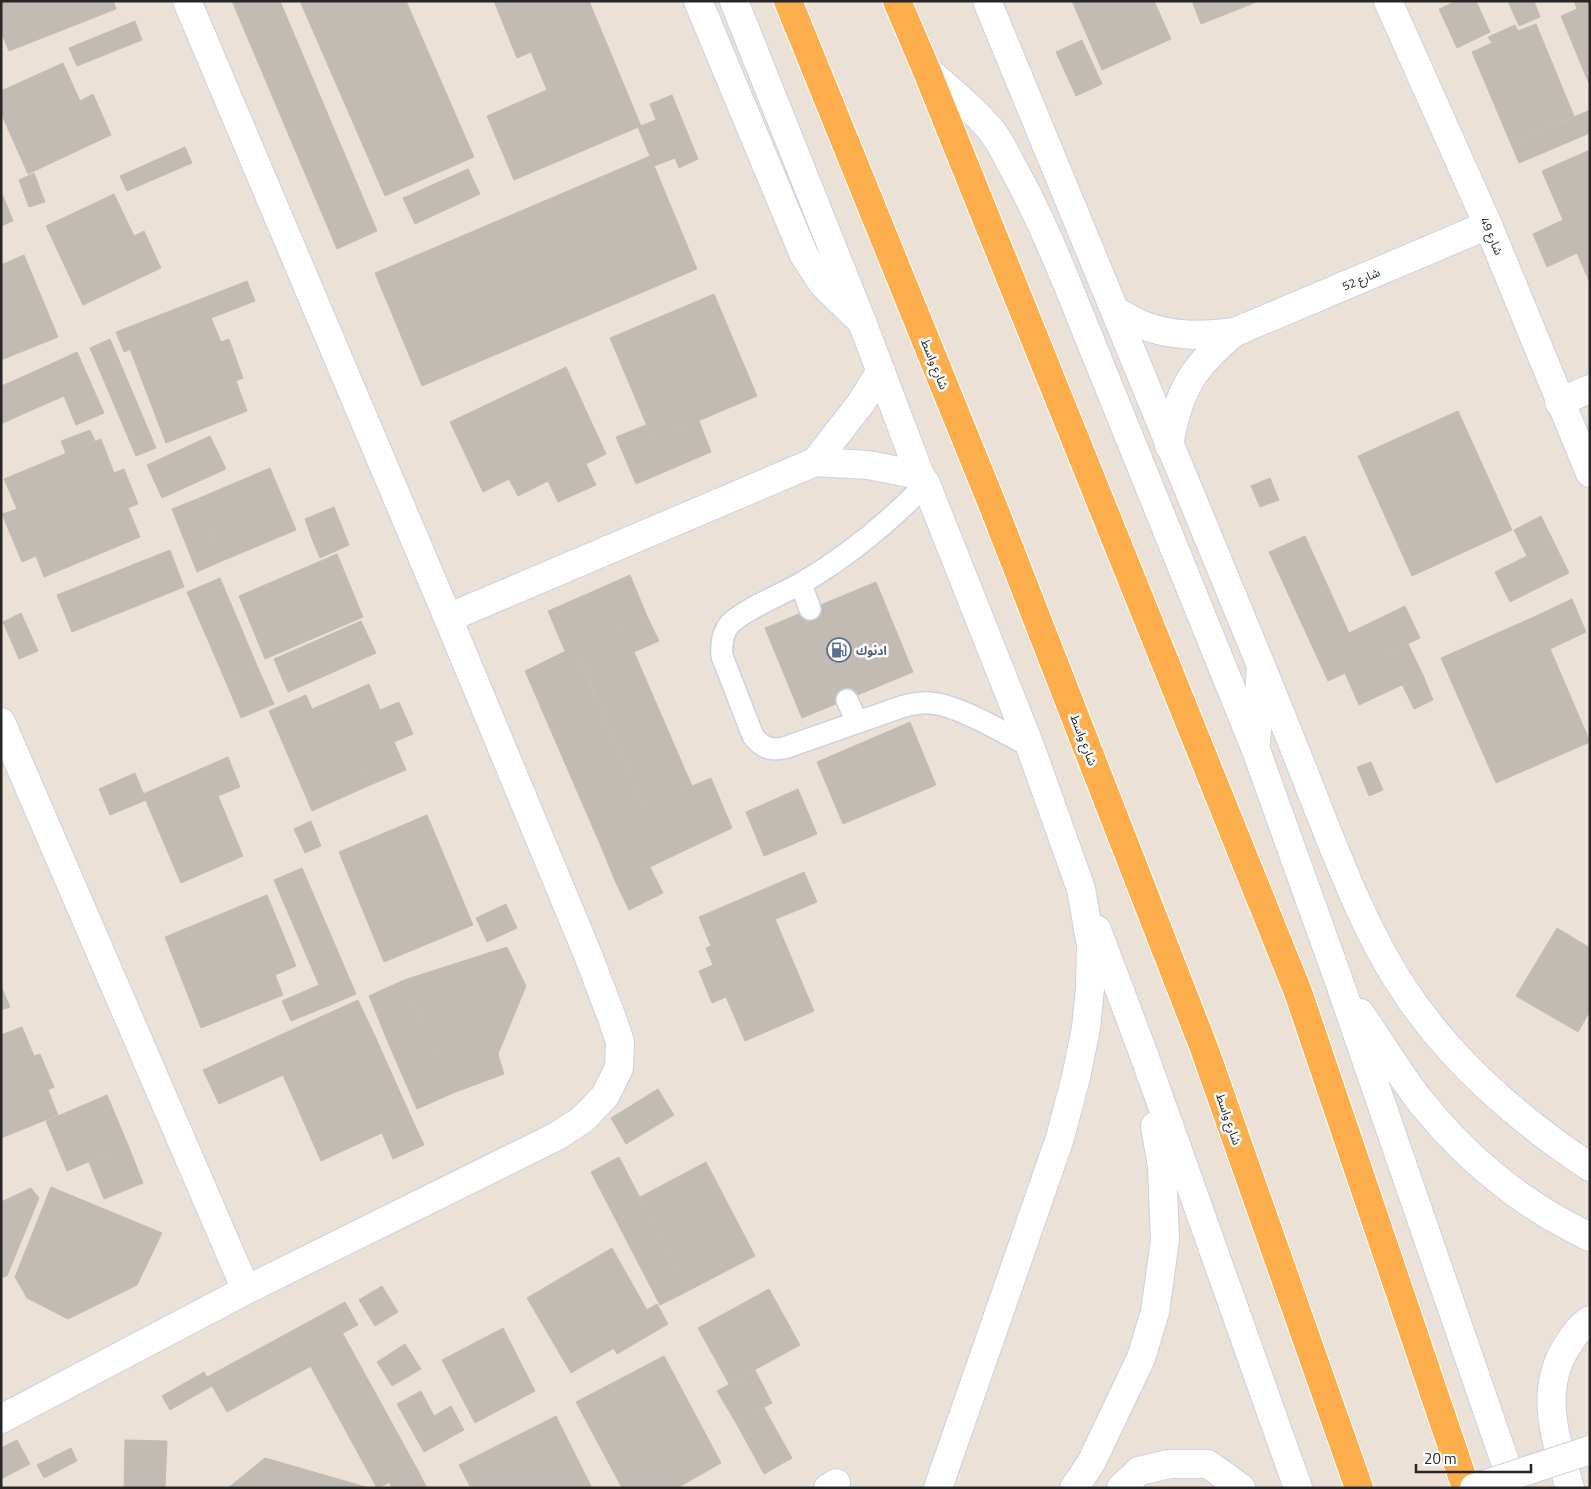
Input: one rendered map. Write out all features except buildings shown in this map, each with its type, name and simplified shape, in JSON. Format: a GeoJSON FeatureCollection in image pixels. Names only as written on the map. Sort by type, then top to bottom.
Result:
{"type":"FeatureCollection","features":[{"type":"Feature","properties":{"kind":"highway","name":"شارع واسط"},"geometry":{"type":"LineString","coordinates":[[788,1],[993,506],[1204,1048],[1359,1488]]}},
{"type":"Feature","properties":{"kind":"highway"},"geometry":{"type":"LineString","coordinates":[[897,1],[1298,992],[1466,1488]]}},
{"type":"Feature","properties":{"kind":"street"},"geometry":{"type":"LineString","coordinates":[[1,1419],[246,1290],[557,1136],[583,1119],[605,1096],[618,1068],[620,1042],[588,955],[448,618],[187,1]]}},
{"type":"Feature","properties":{"kind":"street"},"geometry":{"type":"LineString","coordinates":[[698,1],[804,255],[823,284],[862,322]]}},
{"type":"Feature","properties":{"kind":"street"},"geometry":{"type":"LineString","coordinates":[[734,1],[1030,746],[1144,1055],[1298,1488]]}},
{"type":"Feature","properties":{"kind":"street"},"geometry":{"type":"LineString","coordinates":[[987,1],[1356,903],[1376,945],[1400,985],[1433,1028],[1483,1084],[1514,1112],[1590,1167]]}},
{"type":"Feature","properties":{"kind":"street","name":"شارع 49"},"geometry":{"type":"LineString","coordinates":[[1388,1],[1488,225],[1559,402],[1590,473]]}},
{"type":"Feature","properties":{"kind":"street"},"geometry":{"type":"LineString","coordinates":[[926,69],[972,109],[992,132],[1024,187],[1046,232],[1256,750],[1340,984],[1514,1488]]}},
{"type":"Feature","properties":{"kind":"street","name":"شارع 52"},"geometry":{"type":"LineString","coordinates":[[1115,311],[1142,325],[1173,334],[1204,336],[1235,332],[1488,225]]}},
{"type":"Feature","properties":{"kind":"street","name":"شارع 52"},"geometry":{"type":"LineString","coordinates":[[1169,446],[1174,419],[1182,393],[1196,370],[1214,349],[1235,332]]}},
{"type":"Feature","properties":{"kind":"street"},"geometry":{"type":"LineString","coordinates":[[814,462],[861,403],[880,371]]}},
{"type":"Feature","properties":{"kind":"street"},"geometry":{"type":"LineString","coordinates":[[1559,402],[1590,389]]}},
{"type":"Feature","properties":{"kind":"street"},"geometry":{"type":"LineString","coordinates":[[448,618],[814,462],[868,465],[923,479]]}},
{"type":"Feature","properties":{"kind":"street"},"geometry":{"type":"LineString","coordinates":[[1256,750],[1261,667]]}},
{"type":"Feature","properties":{"kind":"street"},"geometry":{"type":"LineString","coordinates":[[1,722],[246,1290]]}},
{"type":"Feature","properties":{"kind":"street"},"geometry":{"type":"LineString","coordinates":[[938,1488],[1060,1138],[1076,1077],[1086,1028],[1090,988],[1091,945],[1082,889]]}},
{"type":"Feature","properties":{"kind":"street"},"geometry":{"type":"LineString","coordinates":[[1340,984],[1420,1100],[1472,1158],[1526,1202],[1568,1227],[1590,1237]]}},
{"type":"Feature","properties":{"kind":"street"},"geometry":{"type":"LineString","coordinates":[[1074,1488],[1091,1463],[1141,1358],[1155,1312],[1165,1240],[1162,1166],[1144,1055]]}},
{"type":"Feature","properties":{"kind":"street"},"geometry":{"type":"LineString","coordinates":[[1570,1488],[1554,1426],[1551,1404],[1552,1380],[1558,1360],[1571,1338],[1590,1320]]}},
{"type":"Feature","properties":{"kind":"street"},"geometry":{"type":"LineString","coordinates":[[1474,1488],[1590,1450]]}},
{"type":"Feature","properties":{"kind":"street"},"geometry":{"type":"LineString","coordinates":[[1122,1488],[1139,1471],[1169,1464],[1208,1464],[1240,1488]]}},
{"type":"Feature","properties":{"kind":"lane"},"geometry":{"type":"LineString","coordinates":[[923,479],[869,538],[800,584],[741,616],[731,623],[724,633],[721,645],[722,656],[753,736],[758,743],[766,748],[775,750],[904,706],[931,703],[958,710],[1030,746]]}},
{"type":"Feature","properties":{"kind":"lane"},"geometry":{"type":"LineString","coordinates":[[800,584],[810,609]]}},
{"type":"Feature","properties":{"kind":"lane"},"geometry":{"type":"LineString","coordinates":[[846,700],[857,722]]}},
{"type":"Feature","properties":{"kind":"place","name":"ادنوك"},"geometry":{"type":"Point","coordinates":[839,650]}}]}
